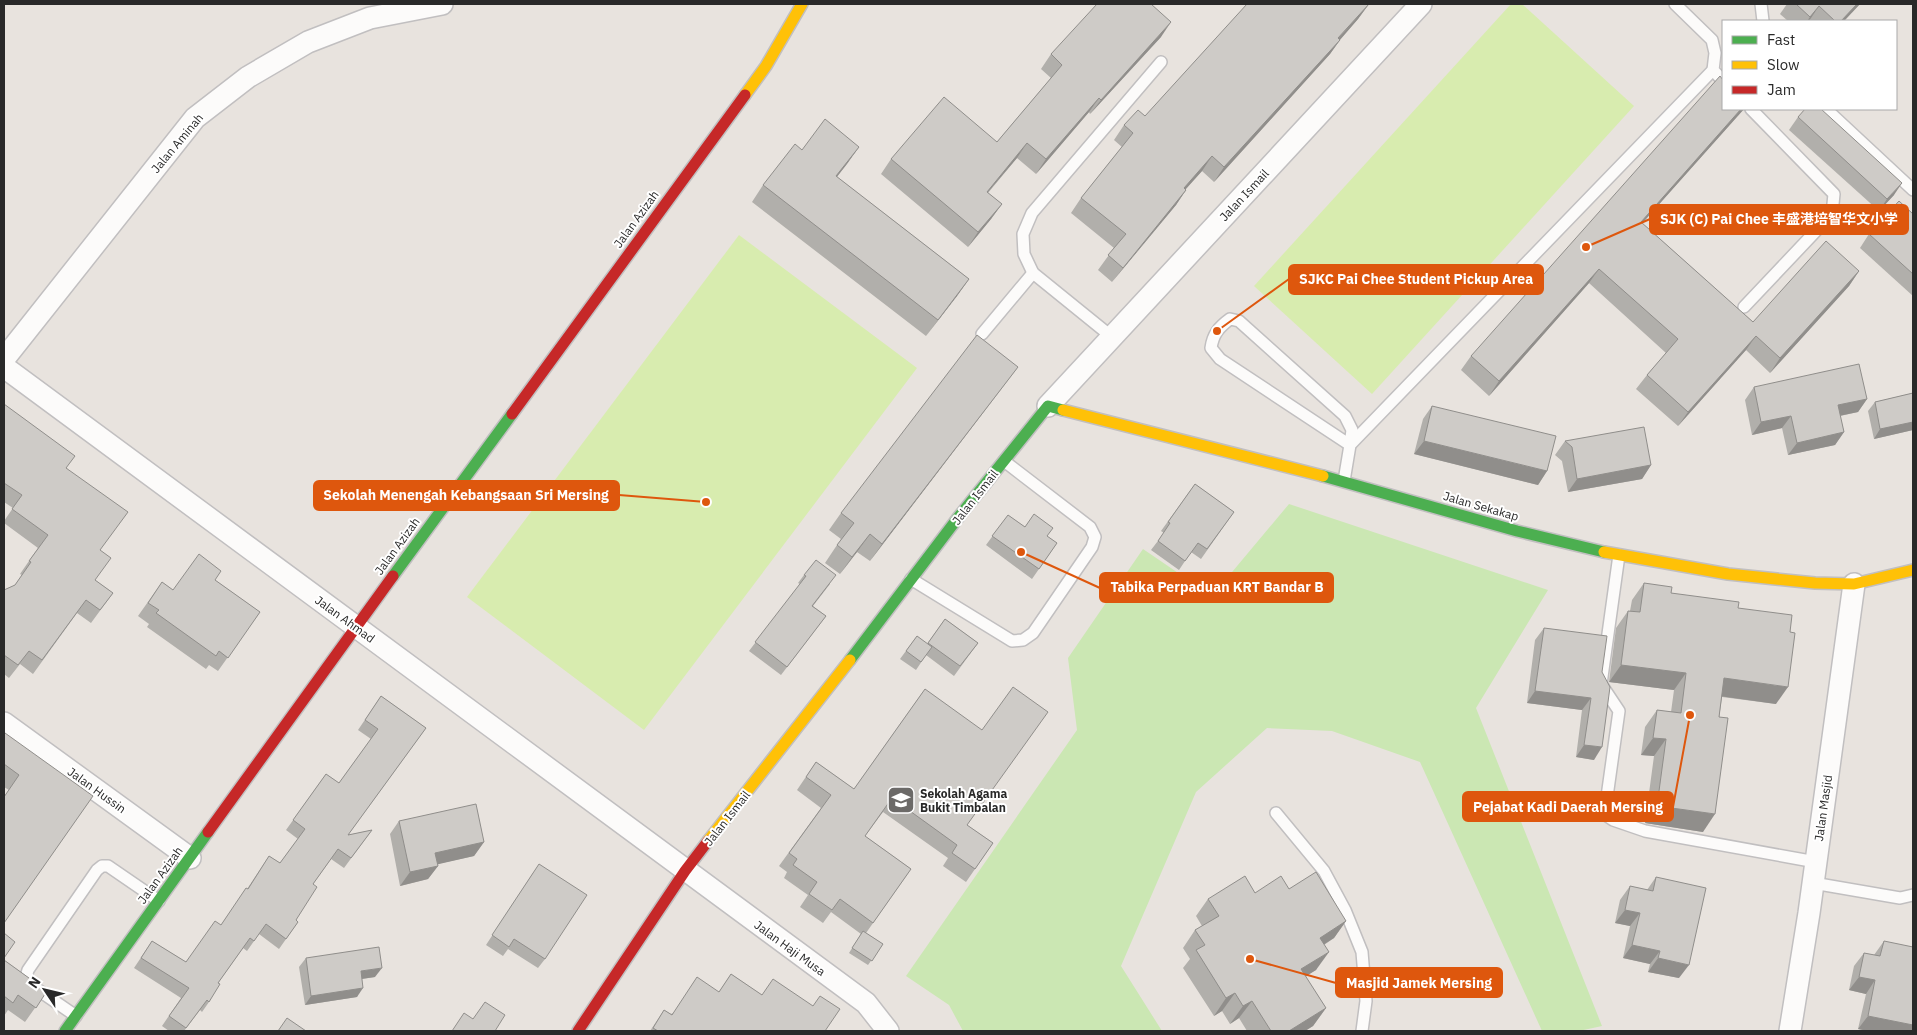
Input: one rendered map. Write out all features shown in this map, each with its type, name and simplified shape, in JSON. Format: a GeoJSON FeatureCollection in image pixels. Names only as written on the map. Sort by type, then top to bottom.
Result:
{"type":"FeatureCollection","features":[{"type":"Feature","properties":{"kind":"street","name":"Jalan Aminah"},"geometry":{"type":"LineString","coordinates":[[4,359],[195,118],[248,77],[308,42],[370,18],[442,4]]}},
{"type":"Feature","properties":{"kind":"street","name":"Jalan Azizah"},"geometry":{"type":"LineString","coordinates":[[65,1031],[356,627],[766,66],[802,4]]}},
{"type":"Feature","properties":{"kind":"street","name":"Jalan Ismail"},"geometry":{"type":"LineString","coordinates":[[578,1031],[685,871],[838,676],[911,579],[1048,406],[1421,4]]}},
{"type":"Feature","properties":{"kind":"street","name":"Jalan Ahmad"},"geometry":{"type":"LineString","coordinates":[[4,367],[685,871]]}},
{"type":"Feature","properties":{"kind":"street","name":"Jalan Sekakap"},"geometry":{"type":"LineString","coordinates":[[1048,406],[1344,481],[1517,531],[1619,555],[1728,574],[1815,583],[1854,584],[1913,570]]}},
{"type":"Feature","properties":{"kind":"street","name":"Jalan Masjid"},"geometry":{"type":"LineString","coordinates":[[1790,1031],[1854,584]]}},
{"type":"Feature","properties":{"kind":"street","name":"Jalan Hussin"},"geometry":{"type":"LineString","coordinates":[[4,723],[190,858]]}},
{"type":"Feature","properties":{"kind":"street","name":"Jalan Haji Musa"},"geometry":{"type":"LineString","coordinates":[[685,871],[866,1004],[888,1031]]}},
{"type":"Feature","properties":{"kind":"lane"},"geometry":{"type":"LineString","coordinates":[[1350,445],[1712,70],[1715,53],[1712,40],[1675,4]]}},
{"type":"Feature","properties":{"kind":"lane"},"geometry":{"type":"LineString","coordinates":[[1761,4],[1763,20]]}},
{"type":"Feature","properties":{"kind":"lane"},"geometry":{"type":"LineString","coordinates":[[1112,337],[1033,273],[1024,254],[1023,234],[1032,213],[1161,62]]}},
{"type":"Feature","properties":{"kind":"lane"},"geometry":{"type":"LineString","coordinates":[[1712,70],[1722,80]]}},
{"type":"Feature","properties":{"kind":"lane"},"geometry":{"type":"LineString","coordinates":[[1744,307],[1832,214],[1834,194],[1752,110]]}},
{"type":"Feature","properties":{"kind":"lane"},"geometry":{"type":"LineString","coordinates":[[1827,110],[1911,186]]}},
{"type":"Feature","properties":{"kind":"lane"},"geometry":{"type":"LineString","coordinates":[[982,334],[1033,273]]}},
{"type":"Feature","properties":{"kind":"lane"},"geometry":{"type":"LineString","coordinates":[[1344,481],[1350,445],[1352,430],[1345,416],[1239,321],[1230,318],[1220,327],[1212,338],[1211,348],[1220,359],[1350,445]]}},
{"type":"Feature","properties":{"kind":"lane"},"geometry":{"type":"LineString","coordinates":[[911,579],[1012,641],[1023,640],[1033,633],[1092,547],[1095,537],[1090,527],[1004,460]]}},
{"type":"Feature","properties":{"kind":"lane"},"geometry":{"type":"LineString","coordinates":[[1619,555],[1601,684],[1619,711],[1605,811],[1607,816],[1613,820],[1645,831],[1814,872],[1900,898],[1913,896]]}},
{"type":"Feature","properties":{"kind":"lane"},"geometry":{"type":"LineString","coordinates":[[1276,813],[1324,871],[1345,910],[1362,952],[1366,1001],[1362,1031]]}},
{"type":"Feature","properties":{"kind":"lane"},"geometry":{"type":"LineString","coordinates":[[76,1016],[28,983],[26,977],[28,970],[98,870],[102,866],[108,866],[159,901]]}},
{"type":"Feature","properties":{"kind":"green space"},"geometry":{"type":"Polygon","coordinates":[[[1511,4],[1522,4],[1634,106],[1372,394],[1254,286],[1511,4]]]}},
{"type":"Feature","properties":{"kind":"green space"},"geometry":{"type":"Polygon","coordinates":[[[739,235],[917,368],[644,730],[467,597],[739,235]]]}},
{"type":"Feature","properties":{"kind":"green space"},"geometry":{"type":"Polygon","coordinates":[[[1289,504],[1548,590],[1476,708],[1602,1026],[1579,1031],[1542,1031],[1420,762],[1332,731],[1267,728],[1196,792],[1121,966],[1162,1031],[963,1031],[949,1005],[906,976],[1077,730],[1068,658],[1143,549],[1212,596],[1289,504]]]}},
{"type":"Feature","properties":{"kind":"building"},"geometry":{"type":"Polygon","coordinates":[[[1097,4],[1151,4],[1171,22],[1101,100],[1099,98],[1046,159],[1027,143],[987,192],[1002,204],[978,232],[891,159],[944,97],[997,142],[1062,65],[1051,54],[1097,4]]]}},
{"type":"Feature","properties":{"kind":"building"},"geometry":{"type":"Polygon","coordinates":[[[1247,4],[1369,4],[1338,38],[1340,40],[1224,167],[1212,156],[1184,188],[1186,190],[1123,268],[1108,255],[1126,234],[1081,198],[1133,133],[1124,125],[1138,110],[1145,116],[1247,4]]]}},
{"type":"Feature","properties":{"kind":"building"},"geometry":{"type":"Polygon","coordinates":[[[1796,4],[1857,4],[1842,20],[1834,20],[1819,6],[1810,17],[1796,4]]]}},
{"type":"Feature","properties":{"kind":"building"},"geometry":{"type":"Polygon","coordinates":[[[1720,76],[1722,79],[1722,110],[1740,110],[1641,222],[1753,322],[1826,241],[1859,271],[1780,358],[1756,336],[1688,412],[1647,375],[1678,339],[1599,269],[1499,381],[1471,356],[1720,76]]]}},
{"type":"Feature","properties":{"kind":"building"},"geometry":{"type":"Polygon","coordinates":[[[1804,110],[1822,110],[1902,183],[1887,199],[1798,117],[1804,110]]]}},
{"type":"Feature","properties":{"kind":"building"},"geometry":{"type":"Polygon","coordinates":[[[825,119],[859,147],[836,176],[969,279],[938,320],[763,185],[795,144],[802,150],[825,119]]]}},
{"type":"Feature","properties":{"kind":"building"},"geometry":{"type":"Polygon","coordinates":[[[1899,201],[1913,214],[1913,274],[1869,234],[1899,201]]]}},
{"type":"Feature","properties":{"kind":"building"},"geometry":{"type":"Polygon","coordinates":[[[977,335],[1018,367],[882,544],[870,534],[852,557],[837,545],[854,523],[841,513],[977,335]]]}},
{"type":"Feature","properties":{"kind":"building"},"geometry":{"type":"Polygon","coordinates":[[[1859,364],[1867,399],[1838,405],[1844,432],[1797,443],[1791,416],[1761,422],[1754,387],[1859,364]]]}},
{"type":"Feature","properties":{"kind":"building"},"geometry":{"type":"Polygon","coordinates":[[[1913,393],[1913,422],[1880,429],[1875,402],[1913,393]]]}},
{"type":"Feature","properties":{"kind":"building"},"geometry":{"type":"Polygon","coordinates":[[[4,404],[75,456],[66,468],[128,512],[100,550],[111,558],[95,580],[113,593],[100,610],[86,600],[42,660],[29,651],[18,665],[4,655],[4,590],[15,585],[31,562],[29,561],[48,535],[12,509],[22,495],[4,483],[4,404]]]}},
{"type":"Feature","properties":{"kind":"building"},"geometry":{"type":"Polygon","coordinates":[[[1432,406],[1556,436],[1547,471],[1424,441],[1432,406]]]}},
{"type":"Feature","properties":{"kind":"building"},"geometry":{"type":"Polygon","coordinates":[[[1644,427],[1651,465],[1577,479],[1572,447],[1565,441],[1644,427]]]}},
{"type":"Feature","properties":{"kind":"building"},"geometry":{"type":"Polygon","coordinates":[[[1195,484],[1234,512],[1207,549],[1198,543],[1185,561],[1158,541],[1170,523],[1168,522],[1195,484]]]}},
{"type":"Feature","properties":{"kind":"building"},"geometry":{"type":"Polygon","coordinates":[[[1034,514],[1053,528],[1047,536],[1057,543],[1039,569],[992,536],[1008,515],[1025,527],[1034,514]]]}},
{"type":"Feature","properties":{"kind":"building"},"geometry":{"type":"Polygon","coordinates":[[[199,554],[221,571],[215,580],[260,612],[228,658],[219,651],[216,656],[156,613],[159,610],[148,603],[162,582],[173,590],[199,554]]]}},
{"type":"Feature","properties":{"kind":"building"},"geometry":{"type":"Polygon","coordinates":[[[816,560],[836,575],[812,606],[826,616],[787,667],[755,642],[806,576],[804,575],[816,560]]]}},
{"type":"Feature","properties":{"kind":"building"},"geometry":{"type":"Polygon","coordinates":[[[1644,583],[1672,587],[1671,593],[1739,602],[1738,608],[1792,615],[1790,632],[1795,633],[1788,687],[1724,678],[1719,717],[1728,718],[1715,814],[1657,806],[1666,739],[1653,738],[1657,710],[1681,713],[1686,673],[1621,665],[1628,611],[1640,612],[1644,583]]]}},
{"type":"Feature","properties":{"kind":"building"},"geometry":{"type":"Polygon","coordinates":[[[945,619],[978,643],[960,666],[928,643],[945,619]]]}},
{"type":"Feature","properties":{"kind":"building"},"geometry":{"type":"Polygon","coordinates":[[[1544,628],[1607,636],[1602,672],[1610,687],[1602,747],[1584,745],[1591,698],[1535,691],[1544,628]]]}},
{"type":"Feature","properties":{"kind":"building"},"geometry":{"type":"Polygon","coordinates":[[[917,636],[932,647],[921,662],[906,651],[917,636]]]}},
{"type":"Feature","properties":{"kind":"building"},"geometry":{"type":"Polygon","coordinates":[[[1013,687],[1048,712],[967,825],[993,843],[975,869],[952,853],[957,845],[892,798],[865,836],[911,869],[873,923],[840,899],[832,910],[809,894],[817,882],[793,865],[797,859],[789,853],[831,795],[806,777],[816,762],[854,789],[925,689],[982,730],[1013,687]]]}},
{"type":"Feature","properties":{"kind":"building"},"geometry":{"type":"Polygon","coordinates":[[[381,696],[426,728],[348,835],[372,830],[351,858],[338,849],[313,884],[317,887],[296,920],[298,922],[286,939],[266,924],[254,941],[250,938],[218,983],[220,984],[209,1002],[207,1000],[186,1028],[169,1016],[189,988],[141,958],[152,941],[186,962],[215,921],[221,925],[246,888],[248,889],[269,856],[280,863],[305,829],[293,820],[326,774],[339,783],[378,729],[365,720],[381,696]]]}},
{"type":"Feature","properties":{"kind":"building"},"geometry":{"type":"Polygon","coordinates":[[[5,733],[93,796],[4,923],[4,797],[19,775],[4,764],[5,733]]]}},
{"type":"Feature","properties":{"kind":"building"},"geometry":{"type":"Polygon","coordinates":[[[476,804],[484,842],[435,853],[438,866],[410,872],[399,821],[476,804]]]}},
{"type":"Feature","properties":{"kind":"building"},"geometry":{"type":"Polygon","coordinates":[[[539,864],[587,895],[545,959],[514,939],[509,947],[492,935],[539,864]]]}},
{"type":"Feature","properties":{"kind":"building"},"geometry":{"type":"Polygon","coordinates":[[[1316,872],[1346,921],[1320,938],[1329,952],[1301,969],[1326,1008],[1289,1031],[1271,1031],[1252,1001],[1243,1006],[1235,993],[1226,998],[1196,950],[1205,945],[1195,930],[1219,916],[1208,899],[1245,876],[1255,893],[1281,876],[1289,889],[1316,872]]]}},
{"type":"Feature","properties":{"kind":"building"},"geometry":{"type":"Polygon","coordinates":[[[1656,877],[1706,888],[1689,965],[1658,958],[1660,951],[1632,945],[1640,913],[1625,910],[1630,886],[1653,891],[1656,877]]]}},
{"type":"Feature","properties":{"kind":"building"},"geometry":{"type":"Polygon","coordinates":[[[863,931],[883,944],[872,961],[852,948],[863,931]]]}},
{"type":"Feature","properties":{"kind":"building"},"geometry":{"type":"Polygon","coordinates":[[[4,933],[15,942],[4,958],[4,933]]]}},
{"type":"Feature","properties":{"kind":"building"},"geometry":{"type":"Polygon","coordinates":[[[1884,941],[1913,947],[1913,1025],[1868,1016],[1875,980],[1859,977],[1864,953],[1880,956],[1884,941]]]}},
{"type":"Feature","properties":{"kind":"building"},"geometry":{"type":"Polygon","coordinates":[[[379,947],[382,968],[361,971],[363,988],[311,996],[306,958],[379,947]]]}},
{"type":"Feature","properties":{"kind":"building"},"geometry":{"type":"Polygon","coordinates":[[[4,960],[47,991],[36,1008],[18,995],[13,1003],[4,996],[4,960]]]}},
{"type":"Feature","properties":{"kind":"building"},"geometry":{"type":"Polygon","coordinates":[[[731,974],[762,995],[773,979],[813,1006],[820,996],[840,1009],[825,1031],[658,1031],[653,1028],[664,1010],[672,1015],[697,977],[719,992],[731,974]]]}},
{"type":"Feature","properties":{"kind":"building"},"geometry":{"type":"Polygon","coordinates":[[[485,1002],[505,1015],[495,1031],[452,1031],[464,1013],[473,1019],[485,1002]]]}},
{"type":"Feature","properties":{"kind":"building"},"geometry":{"type":"Polygon","coordinates":[[[287,1018],[306,1031],[278,1031],[287,1018]]]}},
{"type":"Feature","properties":{"kind":"traffic: fast"},"geometry":{"type":"LineString","coordinates":[[850,660],[957,519],[1048,406],[1063,410]]}},
{"type":"Feature","properties":{"kind":"traffic: fast"},"geometry":{"type":"LineString","coordinates":[[393,576],[512,414]]}},
{"type":"Feature","properties":{"kind":"traffic: fast"},"geometry":{"type":"LineString","coordinates":[[1323,476],[1517,531],[1604,552]]}},
{"type":"Feature","properties":{"kind":"traffic: fast"},"geometry":{"type":"LineString","coordinates":[[65,1031],[208,832]]}},
{"type":"Feature","properties":{"kind":"traffic: slow"},"geometry":{"type":"LineString","coordinates":[[745,95],[766,66],[802,4]]}},
{"type":"Feature","properties":{"kind":"traffic: slow"},"geometry":{"type":"LineString","coordinates":[[1063,410],[1323,476]]}},
{"type":"Feature","properties":{"kind":"traffic: slow"},"geometry":{"type":"LineString","coordinates":[[1604,552],[1728,574],[1815,583],[1854,584],[1913,570]]}},
{"type":"Feature","properties":{"kind":"traffic: slow"},"geometry":{"type":"LineString","coordinates":[[708,841],[850,660]]}},
{"type":"Feature","properties":{"kind":"traffic: jam"},"geometry":{"type":"LineString","coordinates":[[512,414],[745,95]]}},
{"type":"Feature","properties":{"kind":"traffic: jam"},"geometry":{"type":"LineString","coordinates":[[208,832],[393,576]]}},
{"type":"Feature","properties":{"kind":"traffic: jam"},"geometry":{"type":"LineString","coordinates":[[578,1031],[685,871],[708,841]]}},
{"type":"Feature","properties":{"kind":"place","name":"SJK (C) Pai Chee 丰盛港培智华文小学"},"geometry":{"type":"Point","coordinates":[1586,247]}},
{"type":"Feature","properties":{"kind":"place","name":"SJKC Pai Chee Student Pickup Area"},"geometry":{"type":"Point","coordinates":[1217,331]}},
{"type":"Feature","properties":{"kind":"place","name":"Sekolah Menengah Kebangsaan Sri Mersing"},"geometry":{"type":"Point","coordinates":[706,502]}},
{"type":"Feature","properties":{"kind":"place","name":"Tabika Perpaduan KRT Bandar B"},"geometry":{"type":"Point","coordinates":[1021,552]}},
{"type":"Feature","properties":{"kind":"place","name":"Pejabat Kadi Daerah Mersing"},"geometry":{"type":"Point","coordinates":[1690,715]}},
{"type":"Feature","properties":{"kind":"place","name":"Sekolah Agama Bukit Timbalan"},"geometry":{"type":"Point","coordinates":[901,800]}},
{"type":"Feature","properties":{"kind":"place","name":"Masjid Jamek Mersing"},"geometry":{"type":"Point","coordinates":[1250,959]}}]}
